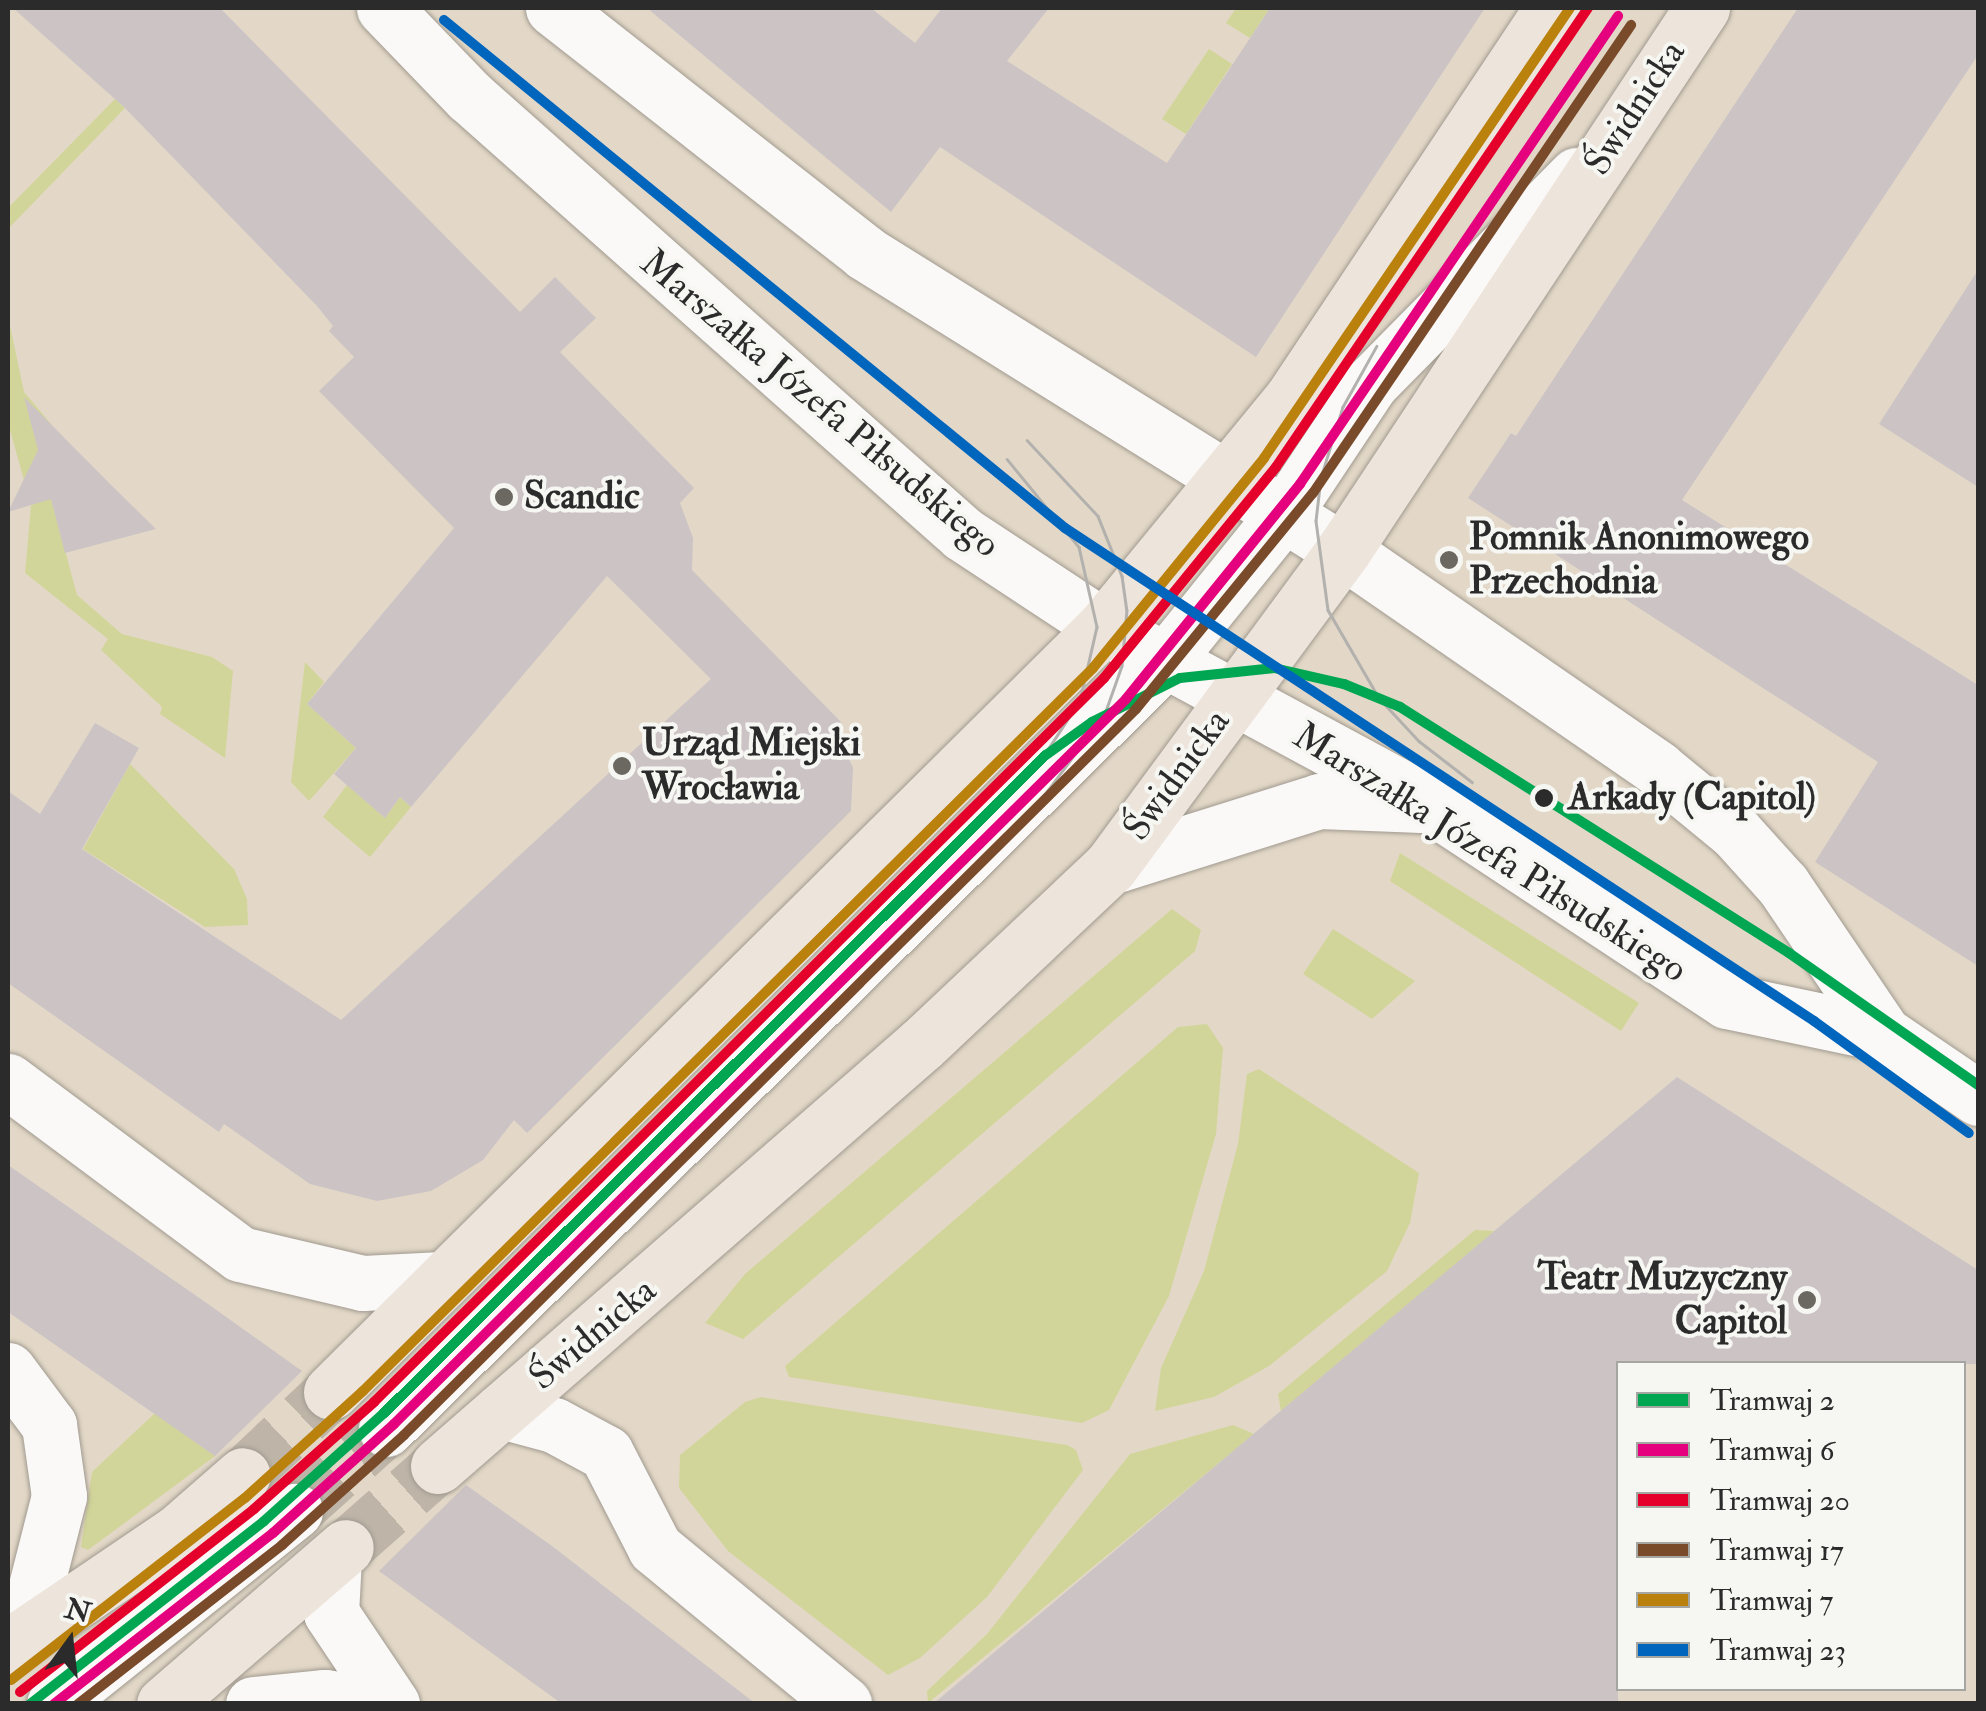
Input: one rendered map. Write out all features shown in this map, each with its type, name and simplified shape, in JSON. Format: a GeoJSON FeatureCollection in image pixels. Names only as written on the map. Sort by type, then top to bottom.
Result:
{"type":"FeatureCollection","features":[{"type":"Feature","properties":{"kind":"main road"},"geometry":{"type":"LineString","coordinates":[[330,1392],[1104,627],[1230,480],[1292,398],[1552,8]]}},
{"type":"Feature","properties":{"kind":"main road","name":"Świdnicka"},"geometry":{"type":"LineString","coordinates":[[438,1466],[908,1057],[1110,867],[1344,551],[1702,8]]}},
{"type":"Feature","properties":{"kind":"main road"},"geometry":{"type":"LineString","coordinates":[[8,1647],[178,1532],[243,1475]]}},
{"type":"Feature","properties":{"kind":"main road"},"geometry":{"type":"LineString","coordinates":[[164,1704],[340,1552]]}},
{"type":"Feature","properties":{"kind":"street","name":"Marszałka Józefa Piłsudskiego"},"geometry":{"type":"LineString","coordinates":[[384,8],[469,96],[776,374],[963,534],[1104,627],[1434,808],[1727,1002],[1884,1034]]}},
{"type":"Feature","properties":{"kind":"street","name":"Marszałka Józefa Piłsudskiego"},"geometry":{"type":"LineString","coordinates":[[553,8],[865,253],[1344,551],[1657,768],[1736,833],[1794,900],[1884,1034],[1978,1098]]}},
{"type":"Feature","properties":{"kind":"street"},"geometry":{"type":"LineString","coordinates":[[386,1429],[1166,660],[1284,514],[1371,383],[1620,130]]}},
{"type":"Feature","properties":{"kind":"street"},"geometry":{"type":"LineString","coordinates":[[1110,867],[1319,801],[1434,808]]}},
{"type":"Feature","properties":{"kind":"street"},"geometry":{"type":"LineString","coordinates":[[8,1081],[240,1254],[363,1283],[442,1278]]}},
{"type":"Feature","properties":{"kind":"street"},"geometry":{"type":"LineString","coordinates":[[8,1370],[49,1426],[59,1496],[34,1590],[8,1647]]}},
{"type":"Feature","properties":{"kind":"street"},"geometry":{"type":"LineString","coordinates":[[501,1410],[589,1440],[621,1474],[655,1548],[844,1704]]}},
{"type":"Feature","properties":{"kind":"street"},"geometry":{"type":"LineString","coordinates":[[54,1704],[295,1511]]}},
{"type":"Feature","properties":{"kind":"street"},"geometry":{"type":"LineString","coordinates":[[340,1552],[332,1613],[392,1704]]}},
{"type":"Feature","properties":{"kind":"street"},"geometry":{"type":"LineString","coordinates":[[253,1704],[325,1697],[371,1704]]}},
{"type":"Feature","properties":{"kind":"green space"},"geometry":{"type":"Polygon","coordinates":[[[1236,8],[1270,8],[1250,38],[1226,23],[1236,8]]]}},
{"type":"Feature","properties":{"kind":"green space"},"geometry":{"type":"Polygon","coordinates":[[[1209,49],[1232,64],[1186,134],[1162,119],[1209,49]]]}},
{"type":"Feature","properties":{"kind":"green space"},"geometry":{"type":"Polygon","coordinates":[[[115,99],[125,108],[8,229],[8,208],[115,99]]]}},
{"type":"Feature","properties":{"kind":"green space"},"geometry":{"type":"Polygon","coordinates":[[[8,316],[24,392],[52,425],[38,450],[77,595],[122,634],[212,657],[233,671],[225,758],[160,714],[162,707],[101,650],[108,639],[25,573],[31,505],[8,423],[8,316]]]}},
{"type":"Feature","properties":{"kind":"green space"},"geometry":{"type":"Polygon","coordinates":[[[305,662],[324,682],[307,704],[356,748],[309,801],[291,782],[305,662]]]}},
{"type":"Feature","properties":{"kind":"green space"},"geometry":{"type":"Polygon","coordinates":[[[130,764],[234,869],[247,899],[248,925],[205,927],[83,849],[130,764]]]}},
{"type":"Feature","properties":{"kind":"green space"},"geometry":{"type":"Polygon","coordinates":[[[347,785],[385,818],[400,797],[411,807],[370,857],[323,817],[347,785]]]}},
{"type":"Feature","properties":{"kind":"green space"},"geometry":{"type":"Polygon","coordinates":[[[1400,853],[1639,1003],[1621,1031],[1390,881],[1400,853]]]}},
{"type":"Feature","properties":{"kind":"green space"},"geometry":{"type":"Polygon","coordinates":[[[1172,909],[1201,930],[1195,951],[743,1339],[705,1323],[745,1274],[1172,909]]]}},
{"type":"Feature","properties":{"kind":"green space"},"geometry":{"type":"Polygon","coordinates":[[[1333,929],[1415,981],[1372,1019],[1303,974],[1333,929]]]}},
{"type":"Feature","properties":{"kind":"green space"},"geometry":{"type":"Polygon","coordinates":[[[1207,1024],[1223,1048],[1216,1134],[1169,1296],[1109,1410],[1082,1423],[789,1377],[785,1366],[1178,1027],[1207,1024]]]}},
{"type":"Feature","properties":{"kind":"green space"},"geometry":{"type":"Polygon","coordinates":[[[1259,1069],[1419,1173],[1410,1223],[1387,1271],[1269,1366],[1214,1397],[1155,1411],[1161,1368],[1204,1271],[1238,1144],[1247,1074],[1259,1069]]]}},
{"type":"Feature","properties":{"kind":"green space"},"geometry":{"type":"Polygon","coordinates":[[[1475,1230],[1495,1231],[1281,1411],[1278,1394],[1475,1230]]]}},
{"type":"Feature","properties":{"kind":"green space"},"geometry":{"type":"Polygon","coordinates":[[[761,1397],[1067,1445],[1076,1450],[1083,1470],[987,1597],[920,1658],[888,1675],[728,1551],[679,1488],[680,1455],[745,1402],[761,1397]]]}},
{"type":"Feature","properties":{"kind":"green space"},"geometry":{"type":"Polygon","coordinates":[[[155,1413],[215,1456],[88,1550],[81,1547],[92,1472],[155,1413]]]}},
{"type":"Feature","properties":{"kind":"green space"},"geometry":{"type":"Polygon","coordinates":[[[1233,1425],[1254,1434],[928,1703],[927,1691],[987,1634],[1130,1454],[1233,1425]]]}},
{"type":"Feature","properties":{"kind":"building"},"geometry":{"type":"Polygon","coordinates":[[[13,8],[220,8],[520,312],[555,277],[596,318],[560,352],[694,488],[680,503],[693,538],[692,570],[841,722],[836,727],[853,768],[851,811],[527,1133],[514,1120],[483,1160],[431,1191],[377,1201],[310,1184],[224,1124],[219,1132],[8,983],[8,791],[40,814],[95,723],[139,748],[82,849],[341,1020],[711,679],[607,576],[411,807],[400,797],[385,818],[334,774],[356,748],[307,704],[454,528],[319,391],[354,357],[329,331],[333,326],[317,306],[125,108],[13,8]]]}},
{"type":"Feature","properties":{"kind":"building"},"geometry":{"type":"Polygon","coordinates":[[[647,8],[871,8],[915,43],[942,8],[1049,8],[1007,61],[1167,163],[1270,8],[1485,8],[1256,357],[940,147],[891,212],[647,8]]]}},
{"type":"Feature","properties":{"kind":"building"},"geometry":{"type":"Polygon","coordinates":[[[1798,8],[1978,8],[1978,55],[1682,500],[1978,685],[1978,966],[1815,862],[1878,762],[1468,498],[1511,433],[1516,436],[1798,8]]]}},
{"type":"Feature","properties":{"kind":"building"},"geometry":{"type":"Polygon","coordinates":[[[1978,270],[1978,487],[1879,424],[1978,270]]]}},
{"type":"Feature","properties":{"kind":"building"},"geometry":{"type":"Polygon","coordinates":[[[24,397],[156,529],[65,553],[51,499],[8,512],[38,450],[24,397]]]}},
{"type":"Feature","properties":{"kind":"building"},"geometry":{"type":"Polygon","coordinates":[[[1677,1077],[1978,1270],[1978,1364],[1616,1361],[1618,1704],[933,1704],[1677,1077]]]}},
{"type":"Feature","properties":{"kind":"building"},"geometry":{"type":"Polygon","coordinates":[[[8,1165],[302,1371],[215,1456],[8,1312],[8,1165]]]}},
{"type":"Feature","properties":{"kind":"building"},"geometry":{"type":"Polygon","coordinates":[[[466,1485],[552,1546],[756,1704],[562,1704],[379,1571],[466,1485]]]}},
{"type":"Feature","properties":{"kind":"tunnel"},"geometry":{"type":"LineString","coordinates":[[243,1475],[331,1392]]}},
{"type":"Feature","properties":{"kind":"tunnel"},"geometry":{"type":"LineString","coordinates":[[295,1511],[386,1429]]}},
{"type":"Feature","properties":{"kind":"tunnel"},"geometry":{"type":"LineString","coordinates":[[346,1547],[438,1466]]}},
{"type":"Feature","properties":{"kind":"tram line","name":"7"},"geometry":{"type":"LineString","coordinates":[[11,1680],[245,1498],[363,1391],[1093,668],[1264,458],[1570,8]]}},
{"type":"Feature","properties":{"kind":"tram line","name":"20"},"geometry":{"type":"LineString","coordinates":[[20,1692],[254,1509],[374,1402],[1104,678],[1276,467],[1588,8]]}},
{"type":"Feature","properties":{"kind":"tram line","name":"6"},"geometry":{"type":"LineString","coordinates":[[54,1704],[273,1533],[394,1424],[1126,699],[1300,484],[1618,16]]}},
{"type":"Feature","properties":{"kind":"tram line","name":"23"},"geometry":{"type":"LineString","coordinates":[[444,20],[1065,528],[1814,1021],[1969,1133]]}},
{"type":"Feature","properties":{"kind":"tram line","name":"17"},"geometry":{"type":"LineString","coordinates":[[78,1704],[282,1545],[404,1435],[1136,709],[1313,493],[1631,25]]}},
{"type":"Feature","properties":{"kind":"tram line"},"geometry":{"type":"LineString","coordinates":[[1377,346],[1343,407],[1321,478],[1316,521],[1328,610],[1379,698],[1419,741],[1472,782]]}},
{"type":"Feature","properties":{"kind":"tram line"},"geometry":{"type":"LineString","coordinates":[[1027,440],[1098,516],[1122,576],[1127,610],[1122,666],[1105,714],[1033,811]]}},
{"type":"Feature","properties":{"kind":"tram line"},"geometry":{"type":"LineString","coordinates":[[1007,459],[1079,547],[1097,627],[1080,701],[1046,753],[1009,790]]}},
{"type":"Feature","properties":{"kind":"tram line","name":"2"},"geometry":{"type":"LineString","coordinates":[[30,1704],[264,1521],[384,1413],[1046,755],[1092,722],[1180,678],[1274,668],[1344,684],[1400,707],[1789,953],[1978,1085]]}},
{"type":"Feature","properties":{"kind":"place","name":"Scandic"},"geometry":{"type":"Point","coordinates":[504,497]}},
{"type":"Feature","properties":{"kind":"place","name":"Pomnik Anonimowego Przechodnia"},"geometry":{"type":"Point","coordinates":[1449,560]}},
{"type":"Feature","properties":{"kind":"place","name":"Urząd Miejski Wrocławia"},"geometry":{"type":"Point","coordinates":[622,766]}},
{"type":"Feature","properties":{"kind":"place","name":"Arkady (Capitol)"},"geometry":{"type":"Point","coordinates":[1544,798]}},
{"type":"Feature","properties":{"kind":"place","name":"Teatr Muzyczny Capitol"},"geometry":{"type":"Point","coordinates":[1807,1300]}}]}
